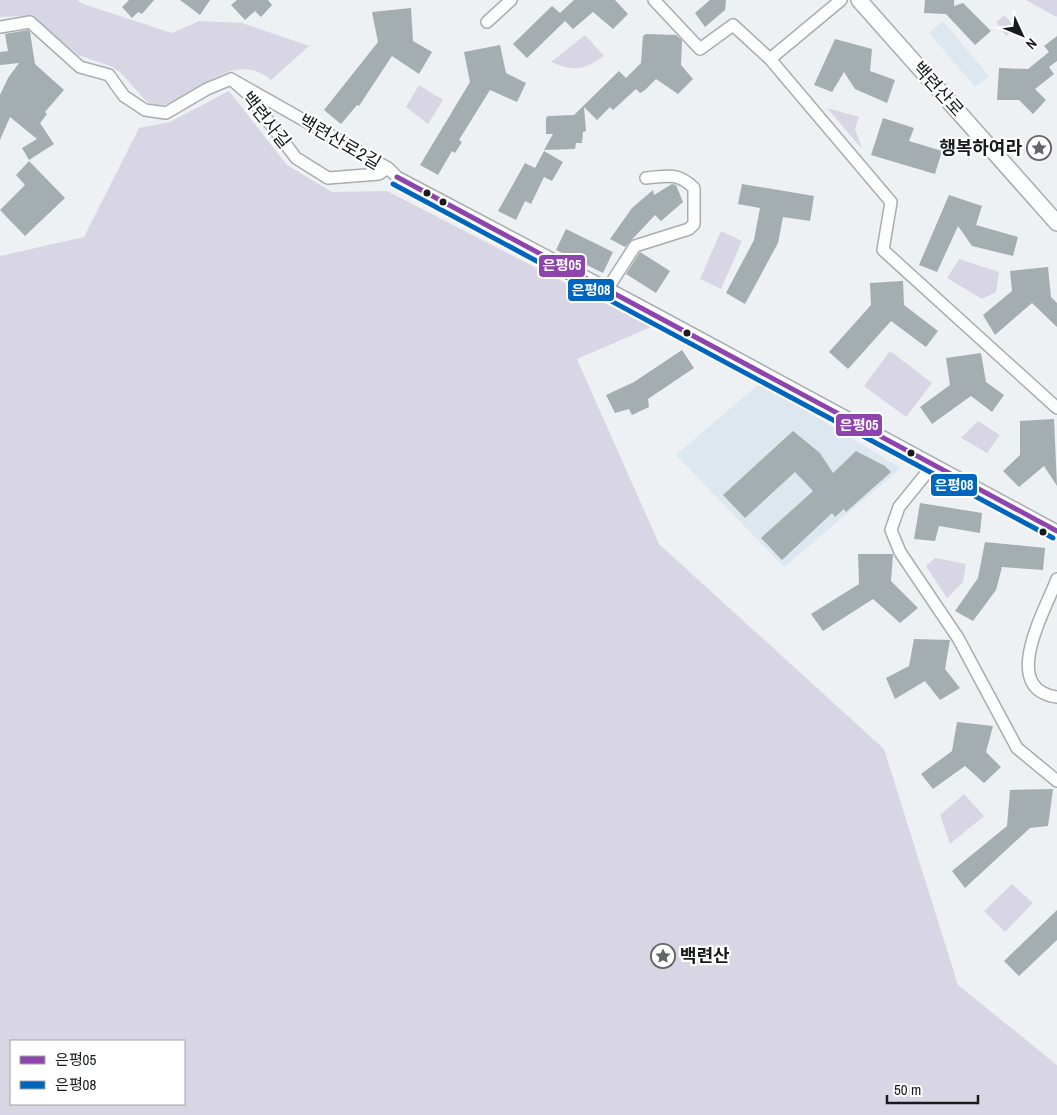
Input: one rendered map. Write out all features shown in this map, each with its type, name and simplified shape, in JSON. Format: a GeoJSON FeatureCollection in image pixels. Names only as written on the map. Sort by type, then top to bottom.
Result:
{"type":"FeatureCollection","features":[{"type":"Feature","properties":{"kind":"main road","name":"백련산로"},"geometry":{"type":"LineString","coordinates":[[859,0],[1057,223]]}},
{"type":"Feature","properties":{"kind":"street"},"geometry":{"type":"LineString","coordinates":[[487,22],[511,0]]}},
{"type":"Feature","properties":{"kind":"street"},"geometry":{"type":"LineString","coordinates":[[654,0],[700,48],[733,25],[770,59],[891,202],[883,250],[1057,408]]}},
{"type":"Feature","properties":{"kind":"street"},"geometry":{"type":"LineString","coordinates":[[770,59],[841,0]]}},
{"type":"Feature","properties":{"kind":"street","name":"백련사길"},"geometry":{"type":"LineString","coordinates":[[0,27],[30,22],[80,67],[109,75],[124,96],[145,110],[166,113],[207,89],[231,79],[246,93],[296,158],[328,178],[379,174],[388,168]]}},
{"type":"Feature","properties":{"kind":"street","name":"백련산로2길"},"geometry":{"type":"LineString","coordinates":[[231,79],[388,168],[397,177],[608,288],[1057,532]]}},
{"type":"Feature","properties":{"kind":"street"},"geometry":{"type":"LineString","coordinates":[[608,288],[635,246],[688,229],[694,224],[694,188],[675,175],[646,178]]}},
{"type":"Feature","properties":{"kind":"street"},"geometry":{"type":"LineString","coordinates":[[933,465],[899,507],[891,530],[900,552],[958,638],[1017,748],[1057,781]]}},
{"type":"Feature","properties":{"kind":"street"},"geometry":{"type":"LineString","coordinates":[[1057,579],[1027,657],[1029,679],[1044,695],[1057,697]]}},
{"type":"Feature","properties":{"kind":"shaded area"},"geometry":{"type":"Polygon","coordinates":[[[0,0],[77,0],[83,4],[172,33],[199,21],[242,23],[309,46],[271,80],[257,72],[243,69],[229,72],[214,78],[172,102],[158,107],[146,101],[120,72],[110,66],[78,55],[35,18],[27,16],[0,17],[0,0]]]}},
{"type":"Feature","properties":{"kind":"shaded area"},"geometry":{"type":"Polygon","coordinates":[[[1026,0],[1057,0],[1057,16],[1056,17],[1026,0]]]}},
{"type":"Feature","properties":{"kind":"shaded area"},"geometry":{"type":"Polygon","coordinates":[[[1005,15],[1015,29],[1006,36],[996,22],[1005,15]]]}},
{"type":"Feature","properties":{"kind":"shaded area"},"geometry":{"type":"Polygon","coordinates":[[[943,21],[989,76],[975,87],[929,33],[943,21]]]}},
{"type":"Feature","properties":{"kind":"shaded area"},"geometry":{"type":"Polygon","coordinates":[[[585,35],[604,56],[579,68],[566,67],[551,62],[585,35]]]}},
{"type":"Feature","properties":{"kind":"shaded area"},"geometry":{"type":"Polygon","coordinates":[[[419,85],[443,100],[428,124],[406,107],[419,85]]]}},
{"type":"Feature","properties":{"kind":"shaded area"},"geometry":{"type":"Polygon","coordinates":[[[229,91],[287,165],[332,192],[387,191],[651,327],[577,359],[659,544],[884,749],[958,985],[1057,1065],[1057,1115],[0,1115],[0,256],[84,237],[139,128],[170,122],[229,91]]]}},
{"type":"Feature","properties":{"kind":"shaded area"},"geometry":{"type":"Polygon","coordinates":[[[827,108],[859,117],[855,129],[862,149],[827,108]]]}},
{"type":"Feature","properties":{"kind":"shaded area"},"geometry":{"type":"Polygon","coordinates":[[[721,231],[742,241],[721,289],[700,279],[721,231]]]}},
{"type":"Feature","properties":{"kind":"shaded area"},"geometry":{"type":"Polygon","coordinates":[[[959,259],[999,272],[996,292],[982,299],[947,278],[959,259]]]}},
{"type":"Feature","properties":{"kind":"shaded area"},"geometry":{"type":"Polygon","coordinates":[[[890,351],[932,383],[906,417],[864,386],[890,351]]]}},
{"type":"Feature","properties":{"kind":"shaded area"},"geometry":{"type":"Polygon","coordinates":[[[760,383],[901,468],[784,567],[676,455],[760,383]]]}},
{"type":"Feature","properties":{"kind":"shaded area"},"geometry":{"type":"Polygon","coordinates":[[[978,421],[1000,435],[987,453],[961,438],[978,421]]]}},
{"type":"Feature","properties":{"kind":"shaded area"},"geometry":{"type":"Polygon","coordinates":[[[935,558],[966,564],[963,582],[947,598],[926,566],[935,558]]]}},
{"type":"Feature","properties":{"kind":"shaded area"},"geometry":{"type":"Polygon","coordinates":[[[964,794],[984,816],[950,844],[940,815],[964,794]]]}},
{"type":"Feature","properties":{"kind":"shaded area"},"geometry":{"type":"Polygon","coordinates":[[[1012,884],[1033,903],[1005,932],[984,911],[1012,884]]]}},
{"type":"Feature","properties":{"kind":"building"},"geometry":{"type":"Polygon","coordinates":[[[129,0],[154,0],[142,14],[138,12],[132,18],[122,7],[129,0]]]}},
{"type":"Feature","properties":{"kind":"building"},"geometry":{"type":"Polygon","coordinates":[[[180,0],[210,0],[200,15],[180,0]]]}},
{"type":"Feature","properties":{"kind":"building"},"geometry":{"type":"Polygon","coordinates":[[[237,0],[268,0],[272,5],[261,17],[255,11],[245,20],[231,5],[237,0]]]}},
{"type":"Feature","properties":{"kind":"building"},"geometry":{"type":"Polygon","coordinates":[[[574,0],[615,0],[628,14],[613,29],[593,12],[573,29],[565,21],[527,58],[513,44],[552,6],[560,13],[574,0]]]}},
{"type":"Feature","properties":{"kind":"building"},"geometry":{"type":"Polygon","coordinates":[[[710,0],[726,0],[725,10],[705,27],[695,13],[710,0]]]}},
{"type":"Feature","properties":{"kind":"building"},"geometry":{"type":"Polygon","coordinates":[[[925,0],[954,0],[954,6],[963,3],[991,31],[975,45],[946,14],[924,13],[925,0]]]}},
{"type":"Feature","properties":{"kind":"building"},"geometry":{"type":"Polygon","coordinates":[[[411,8],[413,41],[432,52],[419,74],[392,56],[359,106],[357,105],[341,124],[324,110],[378,42],[372,12],[411,8]]]}},
{"type":"Feature","properties":{"kind":"building"},"geometry":{"type":"Polygon","coordinates":[[[28,30],[30,32],[35,64],[64,90],[45,112],[47,114],[40,123],[54,144],[29,160],[22,148],[37,139],[10,117],[0,140],[0,95],[8,78],[19,63],[0,65],[0,52],[8,51],[5,34],[28,30]]]}},
{"type":"Feature","properties":{"kind":"building"},"geometry":{"type":"Polygon","coordinates":[[[646,34],[676,35],[682,40],[681,65],[693,79],[678,94],[656,79],[640,93],[636,89],[613,110],[610,107],[597,120],[584,107],[586,131],[583,132],[582,143],[576,143],[575,149],[544,150],[553,134],[546,134],[546,118],[548,116],[574,115],[619,71],[626,78],[641,63],[643,36],[646,34]]]}},
{"type":"Feature","properties":{"kind":"building"},"geometry":{"type":"Polygon","coordinates":[[[1057,36],[1057,61],[1049,67],[1054,74],[1035,89],[1046,100],[1033,114],[1019,100],[997,100],[999,68],[1028,69],[1049,52],[1044,46],[1057,36]]]}},
{"type":"Feature","properties":{"kind":"building"},"geometry":{"type":"Polygon","coordinates":[[[835,39],[872,49],[870,71],[895,80],[887,103],[855,89],[844,72],[832,92],[814,85],[835,39]]]}},
{"type":"Feature","properties":{"kind":"building"},"geometry":{"type":"Polygon","coordinates":[[[500,45],[506,73],[526,83],[517,102],[490,90],[459,140],[462,142],[455,153],[452,151],[438,175],[420,165],[470,82],[464,52],[500,45]]]}},
{"type":"Feature","properties":{"kind":"building"},"geometry":{"type":"Polygon","coordinates":[[[883,118],[914,128],[909,141],[942,151],[935,174],[871,155],[883,118]]]}},
{"type":"Feature","properties":{"kind":"building"},"geometry":{"type":"Polygon","coordinates":[[[544,151],[563,162],[552,181],[544,177],[531,204],[525,201],[516,220],[498,211],[525,163],[535,168],[544,151]]]}},
{"type":"Feature","properties":{"kind":"building"},"geometry":{"type":"Polygon","coordinates":[[[29,161],[65,198],[25,236],[0,210],[25,185],[16,175],[29,161]]]}},
{"type":"Feature","properties":{"kind":"building"},"geometry":{"type":"Polygon","coordinates":[[[672,184],[676,185],[683,202],[661,221],[655,215],[625,247],[610,239],[632,208],[653,190],[654,195],[672,184]]]}},
{"type":"Feature","properties":{"kind":"building"},"geometry":{"type":"Polygon","coordinates":[[[742,184],[814,196],[810,221],[783,217],[778,243],[745,304],[726,293],[754,240],[760,208],[738,204],[742,184]]]}},
{"type":"Feature","properties":{"kind":"building"},"geometry":{"type":"Polygon","coordinates":[[[949,195],[982,206],[976,225],[1018,237],[1013,256],[972,246],[958,226],[937,272],[919,265],[949,195]]]}},
{"type":"Feature","properties":{"kind":"building"},"geometry":{"type":"Polygon","coordinates":[[[566,229],[613,252],[603,273],[556,250],[566,229]]]}},
{"type":"Feature","properties":{"kind":"building"},"geometry":{"type":"Polygon","coordinates":[[[640,252],[670,271],[656,293],[626,274],[640,252]]]}},
{"type":"Feature","properties":{"kind":"building"},"geometry":{"type":"Polygon","coordinates":[[[1048,267],[1051,297],[1057,303],[1057,327],[1032,303],[995,335],[983,315],[1012,291],[1010,271],[1048,267]]]}},
{"type":"Feature","properties":{"kind":"building"},"geometry":{"type":"Polygon","coordinates":[[[903,281],[904,305],[938,331],[926,347],[891,321],[848,369],[829,352],[871,305],[870,283],[903,281]]]}},
{"type":"Feature","properties":{"kind":"building"},"geometry":{"type":"Polygon","coordinates":[[[682,350],[694,368],[648,399],[649,407],[632,415],[629,409],[615,413],[606,395],[634,382],[682,350]]]}},
{"type":"Feature","properties":{"kind":"building"},"geometry":{"type":"Polygon","coordinates":[[[981,353],[986,382],[1004,395],[992,412],[971,396],[932,424],[920,407],[950,385],[946,358],[981,353]]]}},
{"type":"Feature","properties":{"kind":"building"},"geometry":{"type":"Polygon","coordinates":[[[1054,419],[1057,486],[1044,466],[1019,487],[1003,471],[1020,455],[1020,421],[1054,419]]]}},
{"type":"Feature","properties":{"kind":"building"},"geometry":{"type":"Polygon","coordinates":[[[793,431],[820,453],[833,473],[856,451],[885,466],[891,472],[846,512],[844,509],[835,517],[832,513],[782,560],[761,538],[813,491],[795,472],[745,518],[723,495],[793,431]]]}},
{"type":"Feature","properties":{"kind":"building"},"geometry":{"type":"Polygon","coordinates":[[[920,503],[982,513],[980,533],[939,526],[935,541],[914,539],[920,503]]]}},
{"type":"Feature","properties":{"kind":"building"},"geometry":{"type":"Polygon","coordinates":[[[985,542],[1045,548],[1043,570],[1002,567],[996,590],[973,621],[955,611],[978,578],[985,542]]]}},
{"type":"Feature","properties":{"kind":"building"},"geometry":{"type":"Polygon","coordinates":[[[858,554],[893,554],[891,581],[918,608],[900,623],[873,599],[823,631],[811,614],[859,584],[858,554]]]}},
{"type":"Feature","properties":{"kind":"building"},"geometry":{"type":"Polygon","coordinates":[[[914,639],[950,640],[945,669],[960,688],[940,700],[925,681],[895,699],[886,678],[909,666],[914,639]]]}},
{"type":"Feature","properties":{"kind":"building"},"geometry":{"type":"Polygon","coordinates":[[[957,722],[993,726],[986,752],[1001,767],[984,783],[965,766],[933,789],[921,774],[952,751],[957,722]]]}},
{"type":"Feature","properties":{"kind":"building"},"geometry":{"type":"Polygon","coordinates":[[[1053,789],[1048,826],[1030,828],[965,888],[952,871],[1007,826],[1010,790],[1053,789]]]}},
{"type":"Feature","properties":{"kind":"building"},"geometry":{"type":"Polygon","coordinates":[[[1057,910],[1057,940],[1019,976],[1004,961],[1057,910]]]}},
{"type":"Feature","properties":{"kind":"transit line","name":"은평05"},"geometry":{"type":"LineString","coordinates":[[397,177],[1057,531]]}},
{"type":"Feature","properties":{"kind":"transit line","name":"은평08"},"geometry":{"type":"LineString","coordinates":[[393,184],[1053,538]]}},
{"type":"Feature","properties":{"kind":"place","name":"행복하여라"},"geometry":{"type":"Point","coordinates":[1039,148]}},
{"type":"Feature","properties":{"kind":"place","name":"백련산"},"geometry":{"type":"Point","coordinates":[663,956]}}]}
